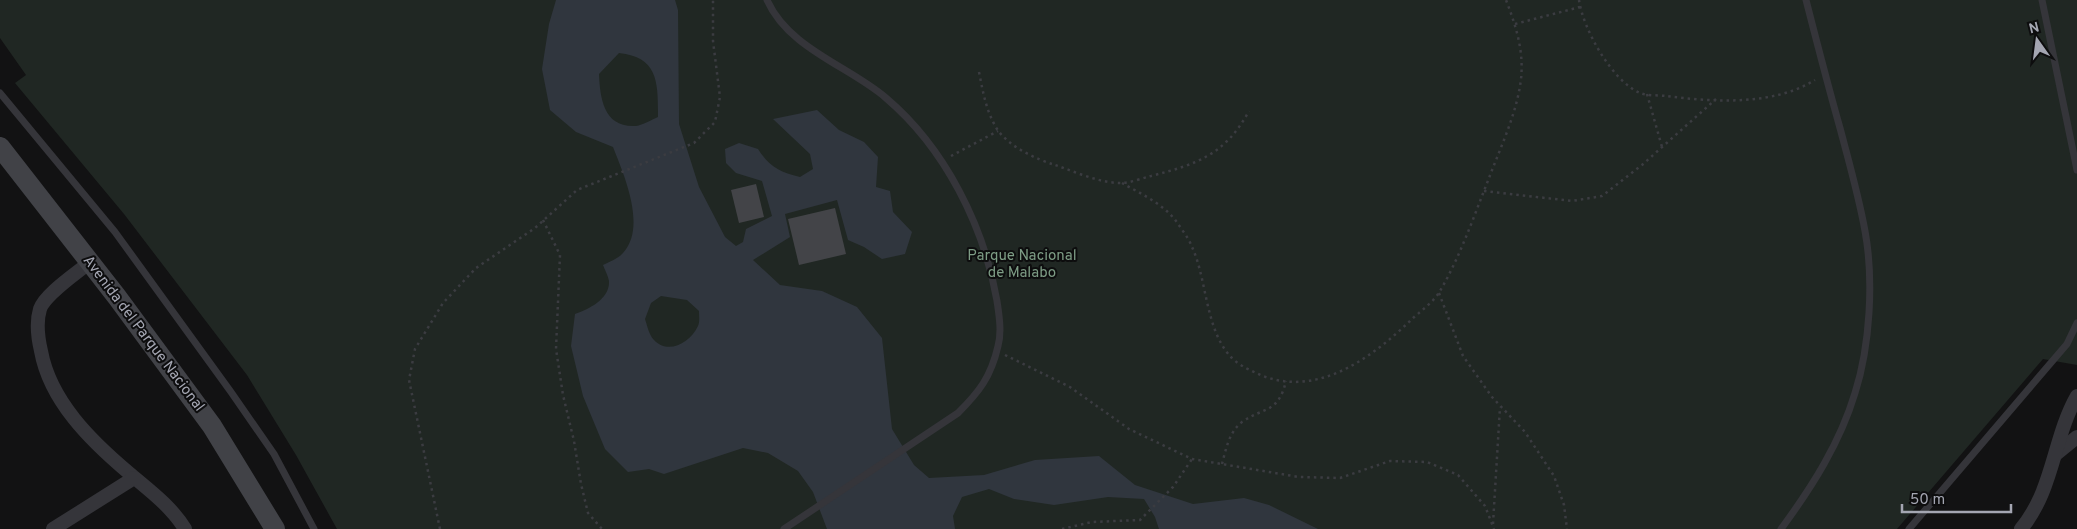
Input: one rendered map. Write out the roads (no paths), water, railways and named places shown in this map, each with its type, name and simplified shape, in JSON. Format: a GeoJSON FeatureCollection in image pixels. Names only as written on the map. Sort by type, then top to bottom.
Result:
{"type":"FeatureCollection","features":[{"type":"Feature","properties":{"kind":"street","name":"Avenida del Parque Nacional"},"geometry":{"type":"LineString","coordinates":[[0,147],[90,262],[212,426],[275,529]]}},
{"type":"Feature","properties":{"kind":"street"},"geometry":{"type":"LineString","coordinates":[[90,262],[50,295],[40,308],[38,336],[43,362],[53,386],[81,428],[176,514],[185,529]]}},
{"type":"Feature","properties":{"kind":"street"},"geometry":{"type":"LineString","coordinates":[[2022,529],[2040,501],[2056,454],[2062,425],[2077,396]]}},
{"type":"Feature","properties":{"kind":"street"},"geometry":{"type":"LineString","coordinates":[[2056,454],[2077,437]]}},
{"type":"Feature","properties":{"kind":"street"},"geometry":{"type":"LineString","coordinates":[[53,529],[134,478]]}},
{"type":"Feature","properties":{"kind":"lane"},"geometry":{"type":"LineString","coordinates":[[768,0],[786,26],[806,45],[885,96],[907,116],[926,138],[958,188],[980,237],[994,286],[999,317],[996,352],[991,370],[980,391],[958,413],[784,529]]}},
{"type":"Feature","properties":{"kind":"lane"},"geometry":{"type":"LineString","coordinates":[[1781,529],[1810,490],[1844,424],[1856,392],[1863,358],[1870,274],[1865,232],[1806,0]]}},
{"type":"Feature","properties":{"kind":"lane"},"geometry":{"type":"LineString","coordinates":[[2042,0],[2077,170]]}},
{"type":"Feature","properties":{"kind":"lane"},"geometry":{"type":"LineString","coordinates":[[0,93],[115,232],[231,392],[274,454],[314,529]]}},
{"type":"Feature","properties":{"kind":"lane"},"geometry":{"type":"LineString","coordinates":[[1909,529],[2067,344],[2077,323]]}},
{"type":"Feature","properties":{"kind":"park label","name":"Parque Nacional de Malabo"},"geometry":{"type":"Point","coordinates":[1022,264]}}]}
